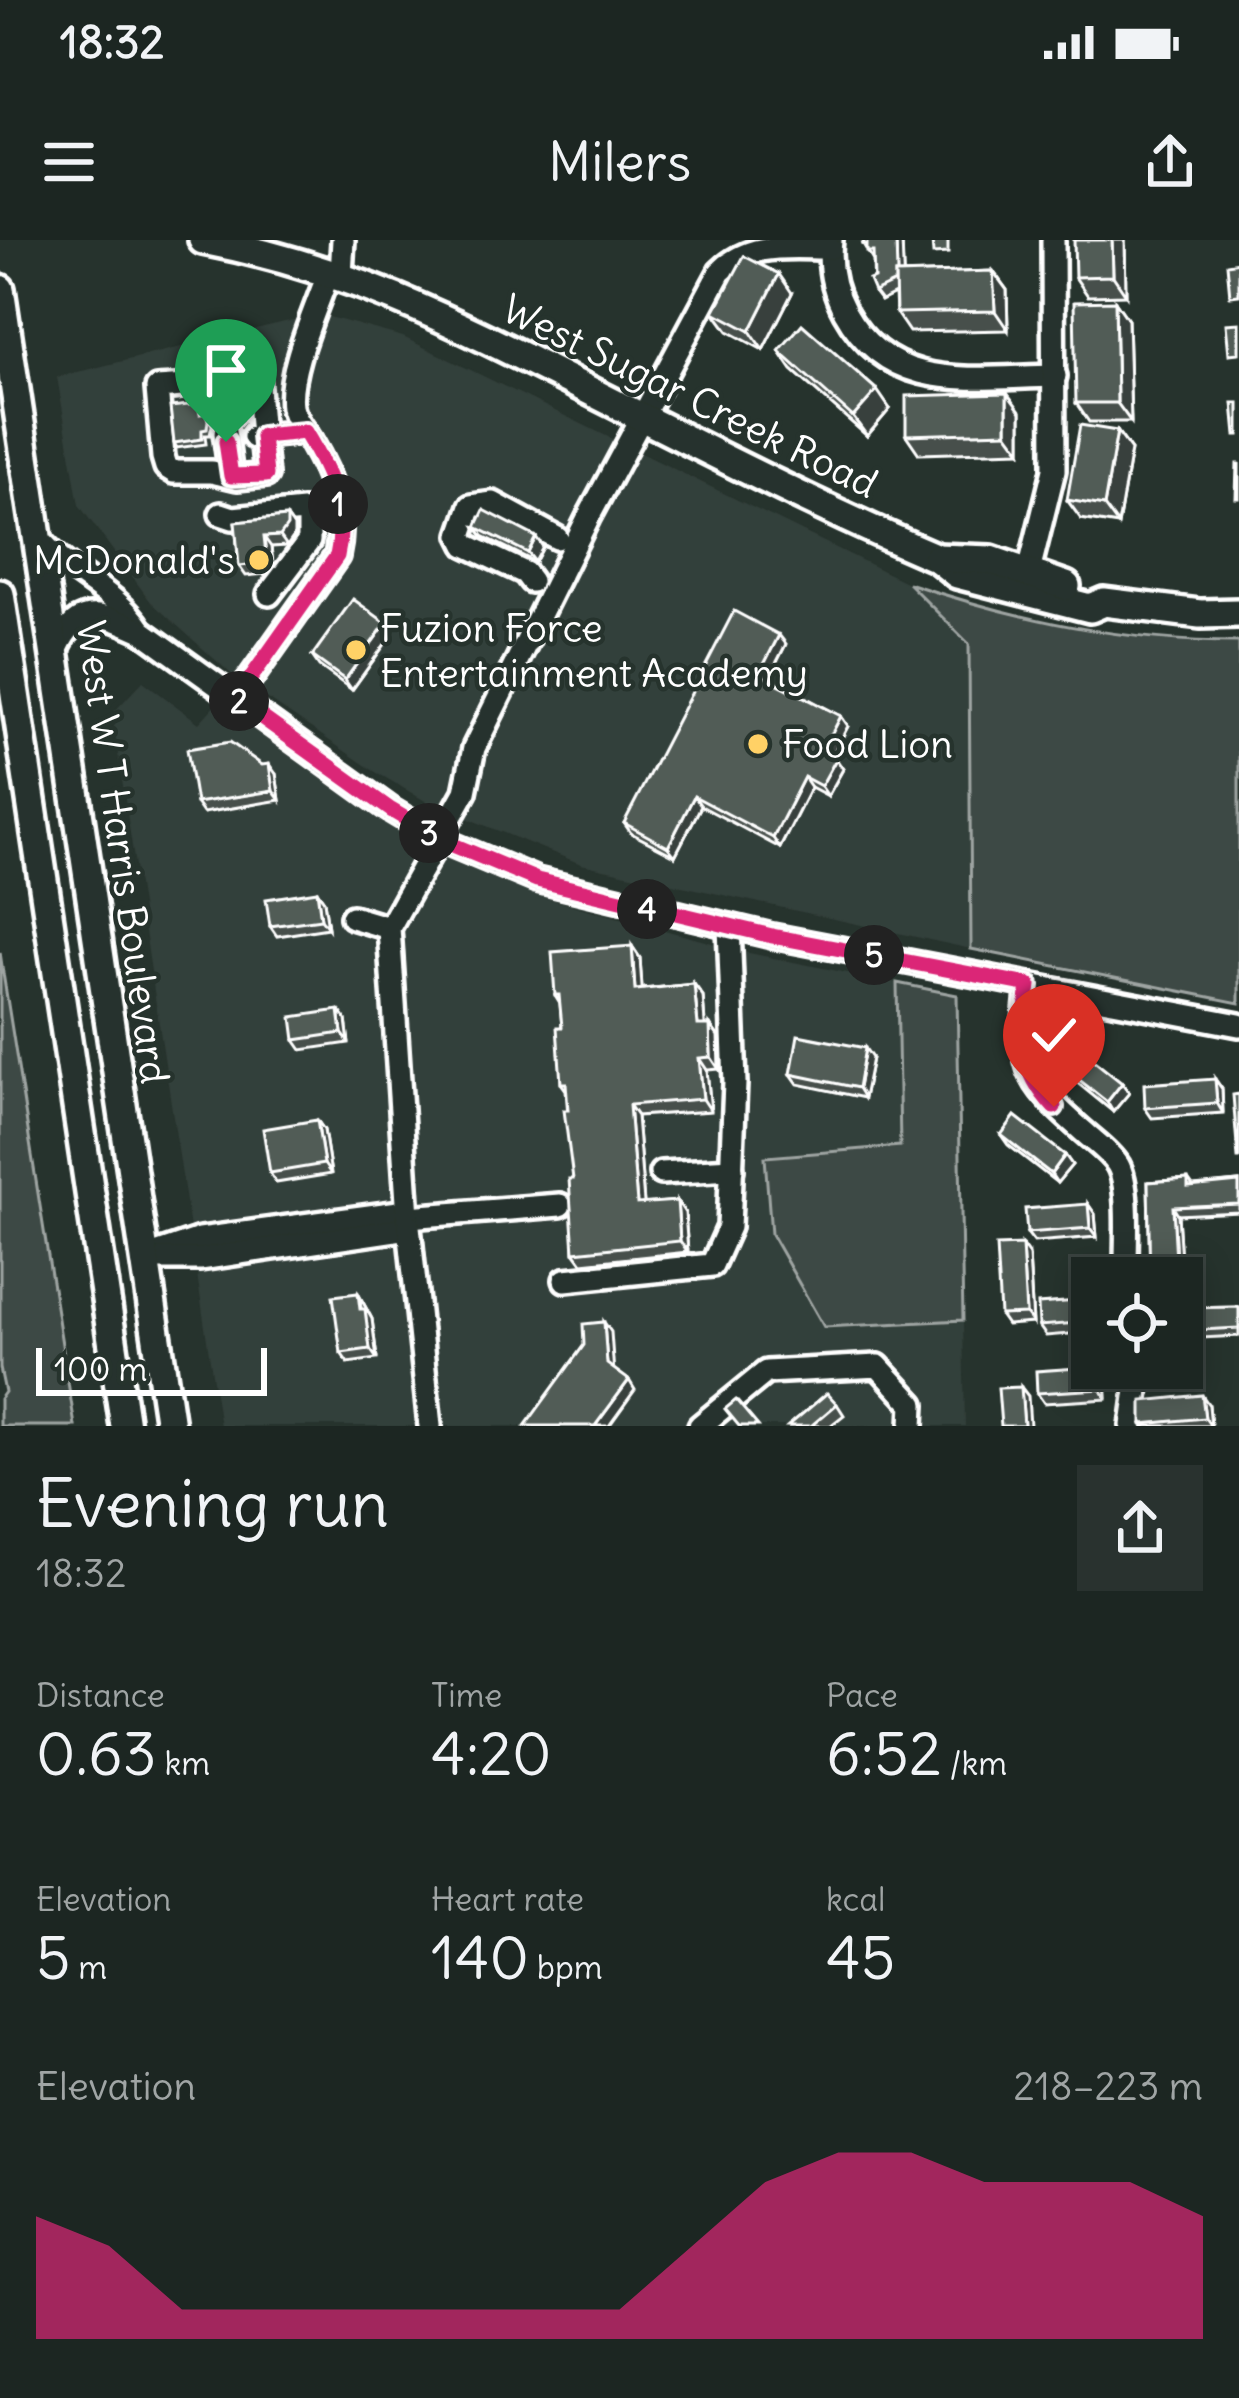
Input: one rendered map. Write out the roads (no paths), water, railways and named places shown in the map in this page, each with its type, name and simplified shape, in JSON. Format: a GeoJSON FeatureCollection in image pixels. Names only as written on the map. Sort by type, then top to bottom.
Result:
{"type":"FeatureCollection","features":[{"type":"Feature","properties":{"kind":"main road","name":"West Sugar Creek Road"},"geometry":{"type":"LineString","coordinates":[[203,240],[286,257],[410,301],[836,514],[937,558],[957,574],[1090,608],[1103,602],[1200,614],[1239,613]]}},
{"type":"Feature","properties":{"kind":"main road","name":"West W T Harris Boulevard"},"geometry":{"type":"LineString","coordinates":[[0,290],[170,1426]]}},
{"type":"Feature","properties":{"kind":"main road","name":"West Sugar Creek Road"},"geometry":{"type":"LineString","coordinates":[[937,558],[992,560],[1092,590],[1103,602]]}},
{"type":"Feature","properties":{"kind":"main road","name":"West W T Harris Boulevard"},"geometry":{"type":"LineString","coordinates":[[0,594],[125,1426]]}},
{"type":"Feature","properties":{"kind":"street"},"geometry":{"type":"LineString","coordinates":[[236,699],[337,556],[341,540],[337,496],[292,412],[293,382],[343,240]]}},
{"type":"Feature","properties":{"kind":"street"},"geometry":{"type":"LineString","coordinates":[[1028,574],[1054,470],[1053,240]]}},
{"type":"Feature","properties":{"kind":"street"},"geometry":{"type":"LineString","coordinates":[[430,1426],[408,1217],[389,928],[465,793],[474,748],[704,296],[729,262],[742,254],[830,244],[838,299],[868,347],[884,358],[924,375],[1055,376]]}},
{"type":"Feature","properties":{"kind":"street"},"geometry":{"type":"LineString","coordinates":[[239,422],[305,432]]}},
{"type":"Feature","properties":{"kind":"street"},"geometry":{"type":"LineString","coordinates":[[530,581],[524,573],[466,545],[460,535],[472,506],[493,503],[556,538]]}},
{"type":"Feature","properties":{"kind":"street"},"geometry":{"type":"LineString","coordinates":[[220,514],[233,518],[304,513],[309,517],[309,541],[269,594]]}},
{"type":"Feature","properties":{"kind":"street"},"geometry":{"type":"LineString","coordinates":[[36,536],[64,564],[126,606],[142,631]]}},
{"type":"Feature","properties":{"kind":"street"},"geometry":{"type":"LineString","coordinates":[[54,656],[67,628],[89,615],[117,619],[142,631],[391,810],[441,840],[537,880],[729,926],[1239,1024]]}},
{"type":"Feature","properties":{"kind":"street"},"geometry":{"type":"LineString","coordinates":[[352,916],[389,928]]}},
{"type":"Feature","properties":{"kind":"street"},"geometry":{"type":"LineString","coordinates":[[565,1280],[712,1265],[729,1226],[732,1169],[736,1083],[729,926]]}},
{"type":"Feature","properties":{"kind":"street"},"geometry":{"type":"LineString","coordinates":[[1029,985],[1024,1036],[1029,1076],[1054,1107],[1108,1154],[1122,1174],[1125,1257]]}},
{"type":"Feature","properties":{"kind":"street"},"geometry":{"type":"LineString","coordinates":[[661,1172],[732,1169]]}},
{"type":"Feature","properties":{"kind":"street"},"geometry":{"type":"LineString","coordinates":[[408,1217],[560,1205]]}},
{"type":"Feature","properties":{"kind":"street"},"geometry":{"type":"LineString","coordinates":[[144,1258],[200,1259],[380,1232],[402,1228],[408,1217]]}},
{"type":"Feature","properties":{"kind":"street"},"geometry":{"type":"LineString","coordinates":[[700,1426],[766,1372],[878,1366],[913,1404],[913,1426]]}},
{"type":"Feature","properties":{"kind":"street"},"geometry":{"type":"LineString","coordinates":[[1132,1426],[1137,1389]]}},
{"type":"Feature","properties":{"kind":"place","name":"McDonald's"},"geometry":{"type":"Point","coordinates":[259,560]}},
{"type":"Feature","properties":{"kind":"place","name":"Fuzion Force Entertainment Academy"},"geometry":{"type":"Point","coordinates":[356,650]}},
{"type":"Feature","properties":{"kind":"place","name":"Food Lion"},"geometry":{"type":"Point","coordinates":[758,744]}}]}
